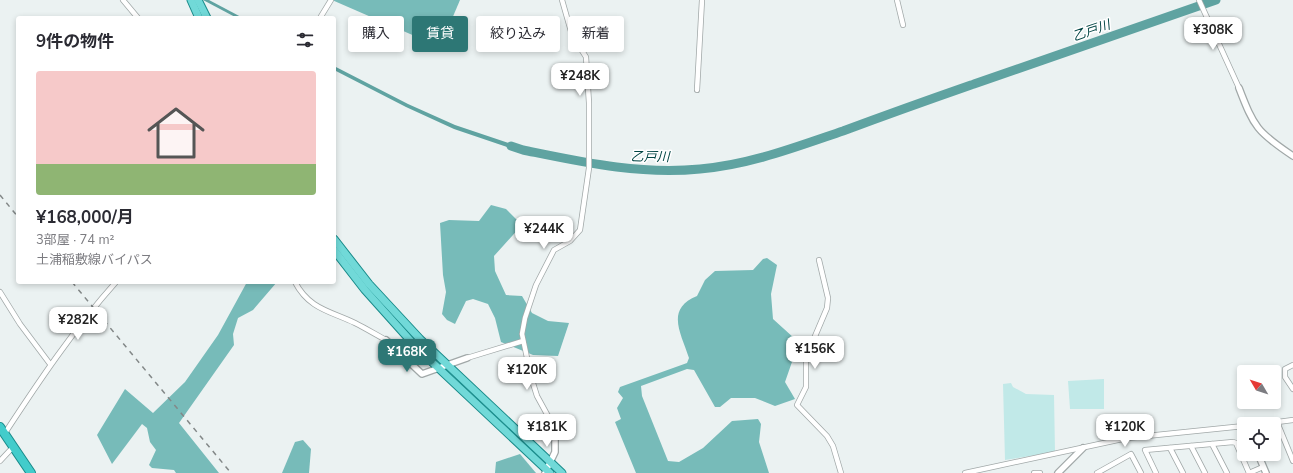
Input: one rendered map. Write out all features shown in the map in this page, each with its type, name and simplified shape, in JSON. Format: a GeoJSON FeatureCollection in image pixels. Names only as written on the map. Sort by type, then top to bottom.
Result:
{"type":"FeatureCollection","features":[{"type":"Feature","properties":{"kind":"highway"},"geometry":{"type":"LineString","coordinates":[[3,430],[31,473]]}},
{"type":"Feature","properties":{"kind":"main road"},"geometry":{"type":"LineString","coordinates":[[191,0],[198,16]]}},
{"type":"Feature","properties":{"kind":"main road"},"geometry":{"type":"LineString","coordinates":[[198,0],[205,16]]}},
{"type":"Feature","properties":{"kind":"main road"},"geometry":{"type":"LineString","coordinates":[[336,242],[369,284],[446,365],[562,473]]}},
{"type":"Feature","properties":{"kind":"main road"},"geometry":{"type":"LineString","coordinates":[[336,252],[401,330],[438,368],[547,472]]}},
{"type":"Feature","properties":{"kind":"street"},"geometry":{"type":"LineString","coordinates":[[122,0],[136,16]]}},
{"type":"Feature","properties":{"kind":"street"},"geometry":{"type":"LineString","coordinates":[[321,16],[331,0]]}},
{"type":"Feature","properties":{"kind":"street"},"geometry":{"type":"LineString","coordinates":[[547,472],[556,448],[556,435],[550,418],[537,396],[522,334],[525,318],[539,278],[554,250],[570,241],[580,230],[589,167],[589,103],[586,57],[572,35],[562,0]]}},
{"type":"Feature","properties":{"kind":"street"},"geometry":{"type":"LineString","coordinates":[[697,90],[702,0]]}},
{"type":"Feature","properties":{"kind":"street"},"geometry":{"type":"LineString","coordinates":[[897,0],[903,25]]}},
{"type":"Feature","properties":{"kind":"street"},"geometry":{"type":"LineString","coordinates":[[1200,3],[1257,128],[1271,141],[1293,156]]}},
{"type":"Feature","properties":{"kind":"street"},"geometry":{"type":"LineString","coordinates":[[820,260],[828,298],[827,308],[810,348],[806,361],[806,387],[797,405],[827,436],[834,446],[841,473]]}},
{"type":"Feature","properties":{"kind":"street"},"geometry":{"type":"LineString","coordinates":[[3,430],[93,307],[114,284]]}},
{"type":"Feature","properties":{"kind":"street"},"geometry":{"type":"LineString","coordinates":[[296,284],[306,299],[322,310],[355,323],[386,340],[420,373],[426,374],[446,365],[523,341]]}},
{"type":"Feature","properties":{"kind":"street"},"geometry":{"type":"LineString","coordinates":[[0,292],[20,324],[50,364]]}},
{"type":"Feature","properties":{"kind":"street"},"geometry":{"type":"LineString","coordinates":[[1293,365],[1285,369],[1284,372],[1293,389]]}},
{"type":"Feature","properties":{"kind":"street"},"geometry":{"type":"LineString","coordinates":[[1281,422],[1293,420]]}},
{"type":"Feature","properties":{"kind":"street"},"geometry":{"type":"LineString","coordinates":[[965,473],[1127,438],[1237,427]]}},
{"type":"Feature","properties":{"kind":"street"},"geometry":{"type":"LineString","coordinates":[[1281,432],[1293,461]]}},
{"type":"Feature","properties":{"kind":"street"},"geometry":{"type":"LineString","coordinates":[[1156,473],[1145,450],[1236,443],[1249,473],[1265,470]]}},
{"type":"Feature","properties":{"kind":"street"},"geometry":{"type":"LineString","coordinates":[[1212,444],[1227,473]]}},
{"type":"Feature","properties":{"kind":"street"},"geometry":{"type":"LineString","coordinates":[[0,461],[14,446]]}},
{"type":"Feature","properties":{"kind":"street"},"geometry":{"type":"LineString","coordinates":[[1191,446],[1205,473]]}},
{"type":"Feature","properties":{"kind":"street"},"geometry":{"type":"LineString","coordinates":[[1058,473],[1083,448]]}},
{"type":"Feature","properties":{"kind":"street"},"geometry":{"type":"LineString","coordinates":[[1170,448],[1183,473]]}},
{"type":"Feature","properties":{"kind":"street"},"geometry":{"type":"LineString","coordinates":[[1096,473],[1131,454],[1141,473]]}},
{"type":"Feature","properties":{"kind":"street"},"geometry":{"type":"LineString","coordinates":[[1034,473],[1040,473]]}},
{"type":"Feature","properties":{"kind":"shaded area"},"geometry":{"type":"Polygon","coordinates":[[[203,0],[209,0],[239,16],[233,16],[203,0]]]}},
{"type":"Feature","properties":{"kind":"shaded area"},"geometry":{"type":"Polygon","coordinates":[[[332,0],[460,0],[453,16],[412,16],[412,35],[404,31],[404,16],[369,16],[332,0]]]}},
{"type":"Feature","properties":{"kind":"shaded area"},"geometry":{"type":"Polygon","coordinates":[[[336,67],[408,104],[455,125],[523,148],[522,152],[454,129],[406,107],[336,71],[336,67]]]}},
{"type":"Feature","properties":{"kind":"shaded area"},"geometry":{"type":"Polygon","coordinates":[[[491,205],[506,209],[522,225],[494,256],[495,271],[506,295],[522,296],[532,313],[548,321],[569,323],[558,356],[533,355],[501,342],[495,318],[488,304],[473,299],[466,301],[455,324],[447,320],[442,314],[446,292],[443,275],[440,223],[449,220],[479,221],[491,205]]]}},
{"type":"Feature","properties":{"kind":"shaded area"},"geometry":{"type":"Polygon","coordinates":[[[767,258],[777,265],[771,294],[773,319],[794,338],[800,339],[785,382],[795,399],[775,406],[755,398],[731,398],[720,407],[715,407],[694,370],[687,369],[641,386],[642,396],[668,461],[679,462],[703,448],[732,421],[758,419],[761,424],[759,442],[769,473],[636,473],[615,422],[621,419],[617,408],[623,398],[618,392],[620,387],[687,363],[689,358],[678,322],[678,315],[681,308],[687,301],[697,296],[705,280],[715,271],[753,270],[763,259],[767,258]]]}},
{"type":"Feature","properties":{"kind":"shaded area"},"geometry":{"type":"Polygon","coordinates":[[[246,284],[275,284],[253,310],[238,318],[233,334],[234,345],[179,423],[219,473],[176,473],[174,470],[152,468],[149,465],[156,450],[150,442],[147,428],[142,424],[112,464],[97,435],[125,389],[153,413],[185,382],[218,335],[246,284]]]}},
{"type":"Feature","properties":{"kind":"shaded area"},"geometry":{"type":"Polygon","coordinates":[[[1104,379],[1104,409],[1070,409],[1068,381],[1104,379]]]}},
{"type":"Feature","properties":{"kind":"shaded area"},"geometry":{"type":"Polygon","coordinates":[[[1011,383],[1013,387],[1026,394],[1054,395],[1055,452],[1005,460],[1003,384],[1011,383]]]}},
{"type":"Feature","properties":{"kind":"shaded area"},"geometry":{"type":"Polygon","coordinates":[[[303,440],[311,449],[309,473],[282,473],[295,442],[303,440]]]}},
{"type":"Feature","properties":{"kind":"shaded area"},"geometry":{"type":"Polygon","coordinates":[[[520,454],[536,473],[495,473],[496,462],[520,454]]]}},
{"type":"Feature","properties":{"kind":"waterway","name":"乙戸川"},"geometry":{"type":"LineString","coordinates":[[974,84],[1216,0]]}},
{"type":"Feature","properties":{"kind":"waterway","name":"乙戸川"},"geometry":{"type":"LineString","coordinates":[[511,146],[567,159],[633,169],[677,170],[718,167],[736,164],[790,149],[971,85]]}},
{"type":"Feature","properties":{"kind":"railway"},"geometry":{"type":"LineString","coordinates":[[0,195],[16,215]]}},
{"type":"Feature","properties":{"kind":"railway"},"geometry":{"type":"LineString","coordinates":[[74,284],[231,473]]}}]}
